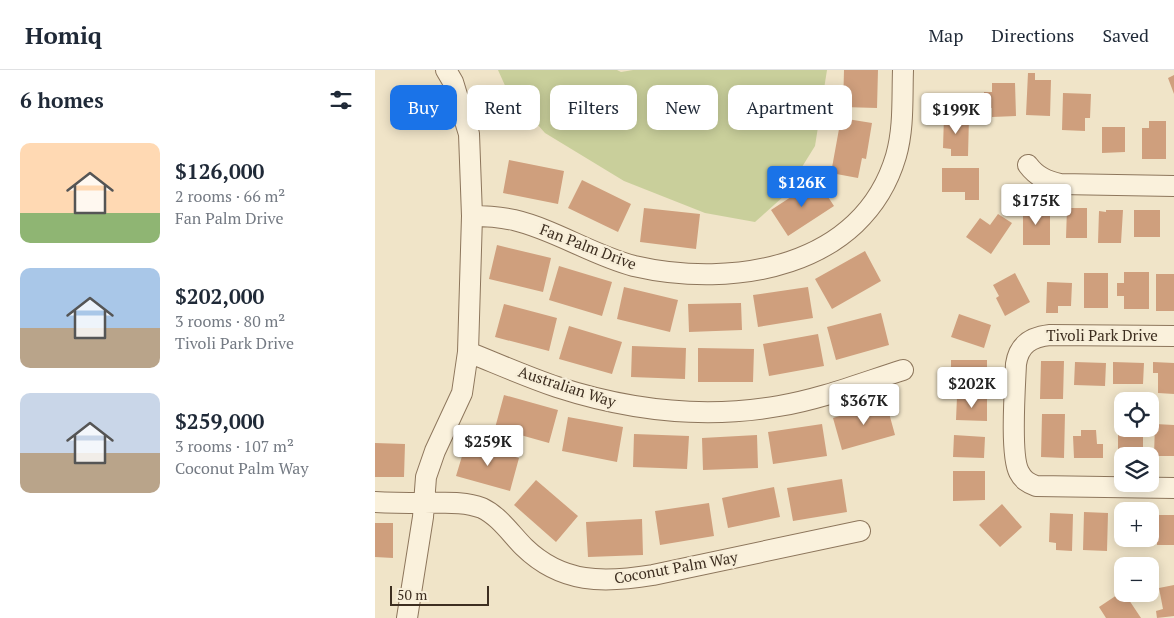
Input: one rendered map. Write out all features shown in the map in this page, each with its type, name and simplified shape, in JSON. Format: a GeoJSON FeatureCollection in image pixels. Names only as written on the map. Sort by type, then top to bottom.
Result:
{"type":"FeatureCollection","features":[{"type":"Feature","properties":{"kind":"street"},"geometry":{"type":"LineString","coordinates":[[407,618],[430,463],[462,393],[468,352],[473,216],[469,134],[453,82],[447,70]]}},
{"type":"Feature","properties":{"kind":"street","name":"Fan Palm Drive"},"geometry":{"type":"LineString","coordinates":[[473,216],[521,222],[615,260],[653,270],[731,273],[769,268],[799,260],[827,245],[851,228],[872,206],[883,188],[898,146],[902,120],[903,70]]}},
{"type":"Feature","properties":{"kind":"street"},"geometry":{"type":"LineString","coordinates":[[1028,165],[1033,172],[1045,180],[1060,184],[1174,186]]}},
{"type":"Feature","properties":{"kind":"street","name":"Tivoli Park Drive"},"geometry":{"type":"LineString","coordinates":[[1174,336],[1050,335],[1041,336],[1026,342],[1017,355],[1016,364],[1014,455],[1015,464],[1022,478],[1036,486],[1174,488]]}},
{"type":"Feature","properties":{"kind":"street","name":"Australian Way"},"geometry":{"type":"LineString","coordinates":[[468,352],[556,386],[603,400],[649,408],[696,412],[737,411],[777,406],[833,393],[903,370]]}},
{"type":"Feature","properties":{"kind":"street","name":"Coconut Palm Way"},"geometry":{"type":"LineString","coordinates":[[375,502],[461,503],[479,507],[494,516],[525,548],[544,563],[568,575],[595,580],[646,576],[860,531]]}},
{"type":"Feature","properties":{"kind":"green space"},"geometry":{"type":"Polygon","coordinates":[[[498,70],[617,70],[621,72],[633,70],[827,70],[825,85],[728,85],[728,130],[818,130],[815,146],[784,196],[755,222],[705,213],[624,181],[545,133],[540,127],[540,85],[505,85],[498,70]]]}},
{"type":"Feature","properties":{"kind":"building"},"geometry":{"type":"Polygon","coordinates":[[[844,70],[878,70],[877,108],[852,107],[852,85],[844,85],[844,70]]]}},
{"type":"Feature","properties":{"kind":"building"},"geometry":{"type":"Polygon","coordinates":[[[1028,73],[1035,73],[1035,80],[1051,80],[1050,116],[1026,115],[1028,73]]]}},
{"type":"Feature","properties":{"kind":"building"},"geometry":{"type":"Polygon","coordinates":[[[1174,75],[1174,94],[1168,78],[1174,75]]]}},
{"type":"Feature","properties":{"kind":"building"},"geometry":{"type":"Polygon","coordinates":[[[992,83],[1015,83],[1016,116],[992,117],[992,108],[984,108],[984,92],[992,92],[992,83]]]}},
{"type":"Feature","properties":{"kind":"building"},"geometry":{"type":"Polygon","coordinates":[[[1063,93],[1091,94],[1090,118],[1085,118],[1085,131],[1062,130],[1063,93]]]}},
{"type":"Feature","properties":{"kind":"building"},"geometry":{"type":"Polygon","coordinates":[[[944,116],[969,117],[968,156],[951,156],[951,149],[943,148],[944,116]]]}},
{"type":"Feature","properties":{"kind":"building"},"geometry":{"type":"Polygon","coordinates":[[[852,120],[872,123],[866,159],[862,158],[858,178],[831,173],[839,130],[852,130],[852,120]]]}},
{"type":"Feature","properties":{"kind":"building"},"geometry":{"type":"Polygon","coordinates":[[[1149,121],[1166,121],[1166,159],[1142,159],[1142,128],[1149,128],[1149,121]]]}},
{"type":"Feature","properties":{"kind":"building"},"geometry":{"type":"Polygon","coordinates":[[[1102,127],[1125,127],[1125,152],[1102,153],[1102,127]]]}},
{"type":"Feature","properties":{"kind":"building"},"geometry":{"type":"Polygon","coordinates":[[[509,160],[564,171],[558,204],[503,193],[509,160]]]}},
{"type":"Feature","properties":{"kind":"building"},"geometry":{"type":"Polygon","coordinates":[[[942,168],[979,168],[979,200],[965,200],[965,192],[942,192],[942,168]]]}},
{"type":"Feature","properties":{"kind":"building"},"geometry":{"type":"Polygon","coordinates":[[[582,180],[631,204],[618,232],[568,208],[582,180]]]}},
{"type":"Feature","properties":{"kind":"building"},"geometry":{"type":"Polygon","coordinates":[[[817,180],[834,206],[788,236],[771,210],[817,180]]]}},
{"type":"Feature","properties":{"kind":"building"},"geometry":{"type":"Polygon","coordinates":[[[1023,204],[1034,204],[1034,211],[1050,210],[1050,245],[1023,245],[1023,204]]]}},
{"type":"Feature","properties":{"kind":"building"},"geometry":{"type":"Polygon","coordinates":[[[644,208],[700,214],[696,249],[640,242],[644,208]]]}},
{"type":"Feature","properties":{"kind":"building"},"geometry":{"type":"Polygon","coordinates":[[[1067,208],[1087,208],[1087,238],[1066,238],[1067,208]]]}},
{"type":"Feature","properties":{"kind":"building"},"geometry":{"type":"Polygon","coordinates":[[[1106,210],[1123,210],[1121,243],[1098,243],[1099,211],[1106,212],[1106,210]]]}},
{"type":"Feature","properties":{"kind":"building"},"geometry":{"type":"Polygon","coordinates":[[[1134,210],[1160,210],[1160,237],[1134,237],[1134,210]]]}},
{"type":"Feature","properties":{"kind":"building"},"geometry":{"type":"Polygon","coordinates":[[[998,214],[1012,223],[991,254],[966,237],[980,218],[990,225],[998,214]]]}},
{"type":"Feature","properties":{"kind":"building"},"geometry":{"type":"Polygon","coordinates":[[[497,245],[551,258],[543,292],[489,279],[497,245]]]}},
{"type":"Feature","properties":{"kind":"building"},"geometry":{"type":"Polygon","coordinates":[[[865,251],[881,281],[832,309],[815,279],[865,251]]]}},
{"type":"Feature","properties":{"kind":"building"},"geometry":{"type":"Polygon","coordinates":[[[559,266],[612,282],[602,316],[549,300],[559,266]]]}},
{"type":"Feature","properties":{"kind":"building"},"geometry":{"type":"Polygon","coordinates":[[[1124,272],[1149,272],[1149,309],[1124,309],[1124,296],[1117,296],[1117,283],[1124,283],[1124,272]]]}},
{"type":"Feature","properties":{"kind":"building"},"geometry":{"type":"Polygon","coordinates":[[[1015,273],[1030,302],[1005,316],[996,298],[999,296],[993,285],[1015,273]]]}},
{"type":"Feature","properties":{"kind":"building"},"geometry":{"type":"Polygon","coordinates":[[[1084,273],[1108,273],[1108,308],[1084,308],[1084,273]]]}},
{"type":"Feature","properties":{"kind":"building"},"geometry":{"type":"Polygon","coordinates":[[[1156,274],[1174,274],[1174,311],[1156,311],[1156,274]]]}},
{"type":"Feature","properties":{"kind":"building"},"geometry":{"type":"Polygon","coordinates":[[[1047,282],[1072,283],[1071,306],[1058,306],[1058,313],[1046,313],[1047,282]]]}},
{"type":"Feature","properties":{"kind":"building"},"geometry":{"type":"Polygon","coordinates":[[[624,287],[678,300],[670,332],[617,319],[624,287]]]}},
{"type":"Feature","properties":{"kind":"building"},"geometry":{"type":"Polygon","coordinates":[[[808,287],[813,318],[758,327],[753,295],[808,287]]]}},
{"type":"Feature","properties":{"kind":"building"},"geometry":{"type":"Polygon","coordinates":[[[741,303],[742,330],[689,332],[688,304],[741,303]]]}},
{"type":"Feature","properties":{"kind":"building"},"geometry":{"type":"Polygon","coordinates":[[[504,304],[557,318],[549,351],[495,337],[504,304]]]}},
{"type":"Feature","properties":{"kind":"building"},"geometry":{"type":"Polygon","coordinates":[[[881,313],[889,345],[836,360],[827,327],[881,313]]]}},
{"type":"Feature","properties":{"kind":"building"},"geometry":{"type":"Polygon","coordinates":[[[959,314],[991,325],[984,348],[951,337],[959,314]]]}},
{"type":"Feature","properties":{"kind":"building"},"geometry":{"type":"Polygon","coordinates":[[[569,326],[622,342],[612,374],[559,359],[569,326]]]}},
{"type":"Feature","properties":{"kind":"building"},"geometry":{"type":"Polygon","coordinates":[[[818,334],[824,366],[769,376],[763,344],[818,334]]]}},
{"type":"Feature","properties":{"kind":"building"},"geometry":{"type":"Polygon","coordinates":[[[632,346],[686,348],[685,379],[631,377],[632,346]]]}},
{"type":"Feature","properties":{"kind":"building"},"geometry":{"type":"Polygon","coordinates":[[[698,348],[754,349],[753,382],[698,382],[698,348]]]}},
{"type":"Feature","properties":{"kind":"building"},"geometry":{"type":"Polygon","coordinates":[[[951,360],[987,360],[987,384],[951,384],[951,360]]]}},
{"type":"Feature","properties":{"kind":"building"},"geometry":{"type":"Polygon","coordinates":[[[1041,361],[1064,361],[1063,399],[1040,399],[1041,361]]]}},
{"type":"Feature","properties":{"kind":"building"},"geometry":{"type":"Polygon","coordinates":[[[1075,362],[1106,363],[1105,386],[1074,385],[1075,362]]]}},
{"type":"Feature","properties":{"kind":"building"},"geometry":{"type":"Polygon","coordinates":[[[1113,362],[1144,363],[1143,384],[1113,384],[1113,362]]]}},
{"type":"Feature","properties":{"kind":"building"},"geometry":{"type":"Polygon","coordinates":[[[1153,362],[1174,363],[1174,394],[1159,393],[1158,373],[1153,373],[1153,362]]]}},
{"type":"Feature","properties":{"kind":"building"},"geometry":{"type":"Polygon","coordinates":[[[504,395],[558,410],[549,443],[495,428],[504,395]]]}},
{"type":"Feature","properties":{"kind":"building"},"geometry":{"type":"Polygon","coordinates":[[[957,397],[987,398],[987,421],[956,420],[957,397]]]}},
{"type":"Feature","properties":{"kind":"building"},"geometry":{"type":"Polygon","coordinates":[[[886,402],[895,435],[842,450],[833,418],[886,402]]]}},
{"type":"Feature","properties":{"kind":"building"},"geometry":{"type":"Polygon","coordinates":[[[1042,414],[1065,414],[1064,458],[1041,457],[1042,414]]]}},
{"type":"Feature","properties":{"kind":"building"},"geometry":{"type":"Polygon","coordinates":[[[568,417],[623,427],[617,462],[562,451],[568,417]]]}},
{"type":"Feature","properties":{"kind":"building"},"geometry":{"type":"Polygon","coordinates":[[[822,424],[827,456],[773,464],[768,432],[822,424]]]}},
{"type":"Feature","properties":{"kind":"building"},"geometry":{"type":"Polygon","coordinates":[[[1159,424],[1174,425],[1174,456],[1159,456],[1159,447],[1154,447],[1155,437],[1159,437],[1159,424]]]}},
{"type":"Feature","properties":{"kind":"building"},"geometry":{"type":"Polygon","coordinates":[[[1081,430],[1096,430],[1097,444],[1103,444],[1103,458],[1074,458],[1073,436],[1081,436],[1081,430]]]}},
{"type":"Feature","properties":{"kind":"building"},"geometry":{"type":"Polygon","coordinates":[[[634,434],[689,436],[687,469],[633,467],[634,434]]]}},
{"type":"Feature","properties":{"kind":"building"},"geometry":{"type":"Polygon","coordinates":[[[757,435],[758,468],[703,470],[702,438],[757,435]]]}},
{"type":"Feature","properties":{"kind":"building"},"geometry":{"type":"Polygon","coordinates":[[[954,435],[985,437],[984,458],[953,457],[954,435]]]}},
{"type":"Feature","properties":{"kind":"building"},"geometry":{"type":"Polygon","coordinates":[[[1118,437],[1143,437],[1143,447],[1118,447],[1118,437]]]}},
{"type":"Feature","properties":{"kind":"building"},"geometry":{"type":"Polygon","coordinates":[[[375,443],[405,444],[404,477],[375,477],[375,443]]]}},
{"type":"Feature","properties":{"kind":"building"},"geometry":{"type":"Polygon","coordinates":[[[466,443],[519,458],[510,491],[456,476],[466,443]]]}},
{"type":"Feature","properties":{"kind":"building"},"geometry":{"type":"Polygon","coordinates":[[[953,471],[985,471],[985,500],[953,501],[953,471]]]}},
{"type":"Feature","properties":{"kind":"building"},"geometry":{"type":"Polygon","coordinates":[[[842,479],[847,512],[793,521],[787,488],[842,479]]]}},
{"type":"Feature","properties":{"kind":"building"},"geometry":{"type":"Polygon","coordinates":[[[536,480],[578,516],[556,542],[514,505],[536,480]]]}},
{"type":"Feature","properties":{"kind":"building"},"geometry":{"type":"Polygon","coordinates":[[[774,487],[780,517],[728,528],[722,498],[774,487]]]}},
{"type":"Feature","properties":{"kind":"building"},"geometry":{"type":"Polygon","coordinates":[[[709,503],[714,536],[660,545],[655,511],[709,503]]]}},
{"type":"Feature","properties":{"kind":"building"},"geometry":{"type":"Polygon","coordinates":[[[1002,504],[1022,527],[1000,547],[979,525],[1002,504]]]}},
{"type":"Feature","properties":{"kind":"building"},"geometry":{"type":"Polygon","coordinates":[[[1084,512],[1108,513],[1107,551],[1083,550],[1084,512]]]}},
{"type":"Feature","properties":{"kind":"building"},"geometry":{"type":"Polygon","coordinates":[[[1050,513],[1073,514],[1072,551],[1056,550],[1056,543],[1049,542],[1050,513]]]}},
{"type":"Feature","properties":{"kind":"building"},"geometry":{"type":"Polygon","coordinates":[[[1159,515],[1174,515],[1174,545],[1159,545],[1159,515]]]}},
{"type":"Feature","properties":{"kind":"building"},"geometry":{"type":"Polygon","coordinates":[[[642,519],[643,555],[588,557],[586,522],[642,519]]]}},
{"type":"Feature","properties":{"kind":"building"},"geometry":{"type":"Polygon","coordinates":[[[375,523],[393,523],[393,558],[375,557],[375,523]]]}},
{"type":"Feature","properties":{"kind":"building"},"geometry":{"type":"Polygon","coordinates":[[[1174,585],[1174,616],[1157,618],[1156,611],[1163,609],[1159,588],[1174,585]]]}},
{"type":"Feature","properties":{"kind":"building"},"geometry":{"type":"Polygon","coordinates":[[[1114,597],[1114,602],[1130,602],[1141,618],[1106,618],[1099,607],[1114,597]]]}}]}
